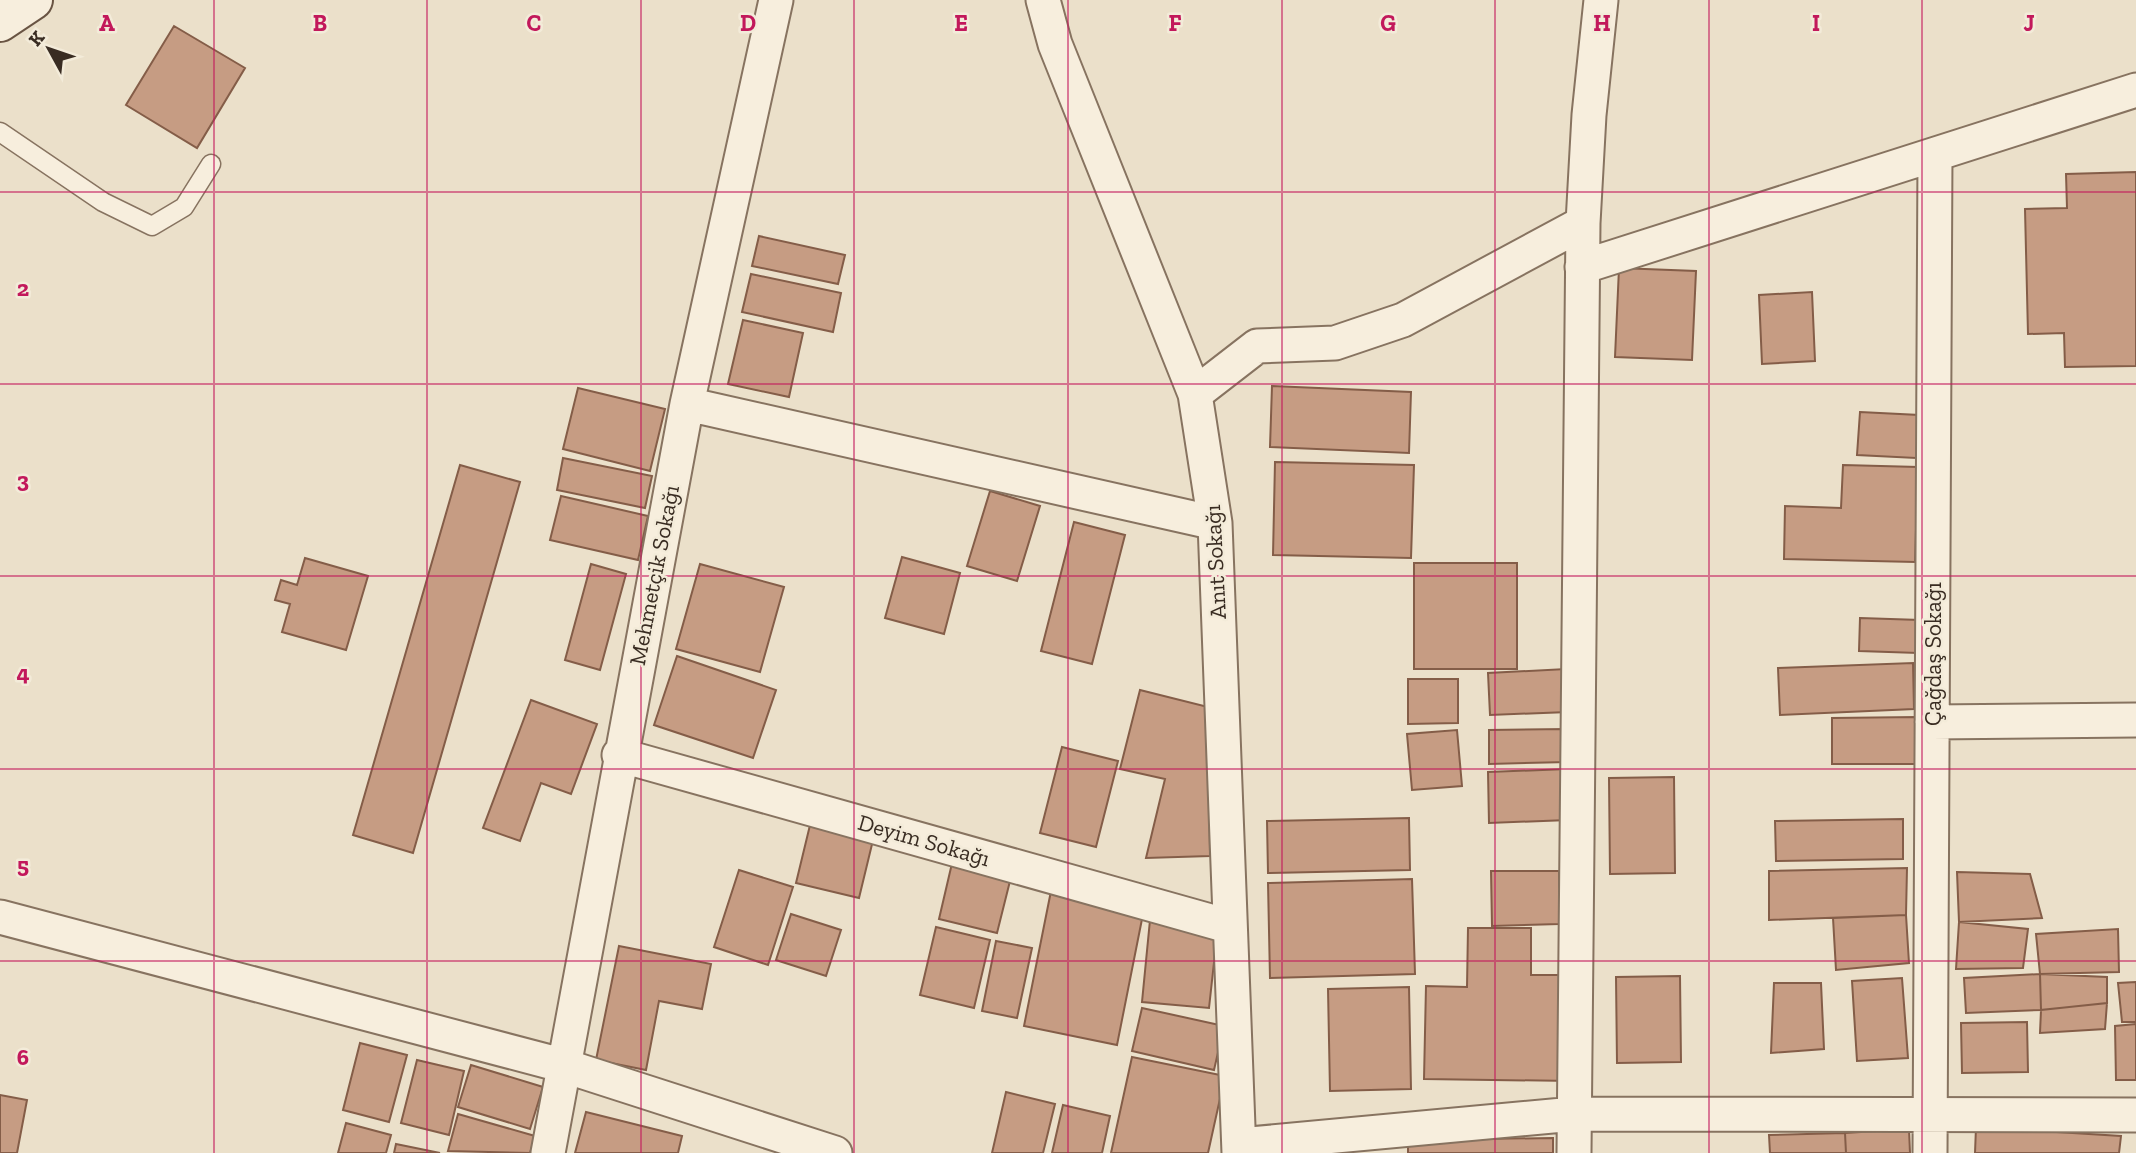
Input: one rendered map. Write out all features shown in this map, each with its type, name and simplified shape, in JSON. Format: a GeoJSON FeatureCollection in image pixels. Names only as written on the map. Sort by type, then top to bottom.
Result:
{"type":"FeatureCollection","features":[{"type":"Feature","properties":{"kind":"main road"},"geometry":{"type":"LineString","coordinates":[[0,22],[33,0]]}},
{"type":"Feature","properties":{"kind":"street","name":"Mehmetçik Sokağı"},"geometry":{"type":"LineString","coordinates":[[548,1153],[619,755],[687,404],[776,0]]}},
{"type":"Feature","properties":{"kind":"street","name":"Anıt Sokağı"},"geometry":{"type":"LineString","coordinates":[[1042,0],[1055,44],[1195,394],[1215,523],[1228,926],[1239,1149]]}},
{"type":"Feature","properties":{"kind":"street"},"geometry":{"type":"LineString","coordinates":[[1573,1153],[1583,223],[1589,115],[1601,0]]}},
{"type":"Feature","properties":{"kind":"street"},"geometry":{"type":"LineString","coordinates":[[1582,267],[2136,90]]}},
{"type":"Feature","properties":{"kind":"street","name":"Çağdaş Sokağı"},"geometry":{"type":"LineString","coordinates":[[1930,1153],[1935,155]]}},
{"type":"Feature","properties":{"kind":"street"},"geometry":{"type":"LineString","coordinates":[[1195,394],[1257,346],[1335,343],[1403,320],[1583,223]]}},
{"type":"Feature","properties":{"kind":"street"},"geometry":{"type":"LineString","coordinates":[[687,404],[1215,523]]}},
{"type":"Feature","properties":{"kind":"street"},"geometry":{"type":"LineString","coordinates":[[1932,722],[2136,720]]}},
{"type":"Feature","properties":{"kind":"street","name":"Deyim Sokağı"},"geometry":{"type":"LineString","coordinates":[[619,755],[1228,926]]}},
{"type":"Feature","properties":{"kind":"street"},"geometry":{"type":"LineString","coordinates":[[0,917],[565,1066],[835,1153]]}},
{"type":"Feature","properties":{"kind":"street"},"geometry":{"type":"LineString","coordinates":[[1239,1149],[1574,1114],[2136,1115]]}},
{"type":"Feature","properties":{"kind":"lane"},"geometry":{"type":"LineString","coordinates":[[0,132],[103,202],[152,226],[184,207],[211,164]]}},
{"type":"Feature","properties":{"kind":"building"},"geometry":{"type":"Polygon","coordinates":[[[174,26],[245,68],[197,148],[126,105],[174,26]]]}},
{"type":"Feature","properties":{"kind":"building"},"geometry":{"type":"Polygon","coordinates":[[[2136,172],[2136,366],[2065,367],[2064,333],[2028,334],[2025,209],[2067,208],[2066,174],[2136,172]]]}},
{"type":"Feature","properties":{"kind":"building"},"geometry":{"type":"Polygon","coordinates":[[[759,236],[845,255],[838,284],[752,266],[759,236]]]}},
{"type":"Feature","properties":{"kind":"building"},"geometry":{"type":"Polygon","coordinates":[[[1619,268],[1696,271],[1692,360],[1615,357],[1619,268]]]}},
{"type":"Feature","properties":{"kind":"building"},"geometry":{"type":"Polygon","coordinates":[[[751,274],[841,293],[833,332],[742,312],[751,274]]]}},
{"type":"Feature","properties":{"kind":"building"},"geometry":{"type":"Polygon","coordinates":[[[1812,292],[1815,361],[1762,364],[1759,295],[1812,292]]]}},
{"type":"Feature","properties":{"kind":"building"},"geometry":{"type":"Polygon","coordinates":[[[743,320],[803,333],[789,397],[728,384],[743,320]]]}},
{"type":"Feature","properties":{"kind":"building"},"geometry":{"type":"Polygon","coordinates":[[[1272,386],[1411,392],[1409,453],[1270,447],[1272,386]]]}},
{"type":"Feature","properties":{"kind":"building"},"geometry":{"type":"Polygon","coordinates":[[[578,388],[665,409],[650,471],[563,449],[578,388]]]}},
{"type":"Feature","properties":{"kind":"building"},"geometry":{"type":"Polygon","coordinates":[[[1860,412],[1919,415],[1916,458],[1857,455],[1860,412]]]}},
{"type":"Feature","properties":{"kind":"building"},"geometry":{"type":"Polygon","coordinates":[[[563,458],[652,476],[645,508],[557,490],[563,458]]]}},
{"type":"Feature","properties":{"kind":"building"},"geometry":{"type":"Polygon","coordinates":[[[1275,462],[1414,465],[1411,558],[1273,555],[1275,462]]]}},
{"type":"Feature","properties":{"kind":"building"},"geometry":{"type":"Polygon","coordinates":[[[460,465],[520,482],[413,853],[353,835],[460,465]]]}},
{"type":"Feature","properties":{"kind":"building"},"geometry":{"type":"Polygon","coordinates":[[[1843,465],[1918,467],[1915,562],[1784,559],[1785,506],[1841,508],[1843,465]]]}},
{"type":"Feature","properties":{"kind":"building"},"geometry":{"type":"Polygon","coordinates":[[[990,491],[1040,506],[1017,581],[967,566],[990,491]]]}},
{"type":"Feature","properties":{"kind":"building"},"geometry":{"type":"Polygon","coordinates":[[[561,496],[648,516],[638,560],[550,540],[561,496]]]}},
{"type":"Feature","properties":{"kind":"building"},"geometry":{"type":"Polygon","coordinates":[[[1074,522],[1125,535],[1092,664],[1041,651],[1074,522]]]}},
{"type":"Feature","properties":{"kind":"building"},"geometry":{"type":"Polygon","coordinates":[[[902,557],[960,573],[944,634],[885,618],[902,557]]]}},
{"type":"Feature","properties":{"kind":"building"},"geometry":{"type":"Polygon","coordinates":[[[305,558],[368,576],[346,650],[282,632],[290,604],[275,600],[281,580],[297,585],[305,558]]]}},
{"type":"Feature","properties":{"kind":"building"},"geometry":{"type":"Polygon","coordinates":[[[1414,563],[1517,563],[1517,669],[1414,669],[1414,563]]]}},
{"type":"Feature","properties":{"kind":"building"},"geometry":{"type":"Polygon","coordinates":[[[591,564],[626,574],[600,670],[565,660],[591,564]]]}},
{"type":"Feature","properties":{"kind":"building"},"geometry":{"type":"Polygon","coordinates":[[[700,564],[784,587],[760,672],[676,649],[700,564]]]}},
{"type":"Feature","properties":{"kind":"building"},"geometry":{"type":"Polygon","coordinates":[[[1860,618],[1920,620],[1918,653],[1859,651],[1860,618]]]}},
{"type":"Feature","properties":{"kind":"building"},"geometry":{"type":"Polygon","coordinates":[[[677,656],[776,690],[753,758],[654,725],[677,656]]]}},
{"type":"Feature","properties":{"kind":"building"},"geometry":{"type":"Polygon","coordinates":[[[1913,663],[1914,709],[1780,715],[1778,668],[1913,663]]]}},
{"type":"Feature","properties":{"kind":"building"},"geometry":{"type":"Polygon","coordinates":[[[1566,669],[1568,712],[1490,715],[1488,673],[1566,669]]]}},
{"type":"Feature","properties":{"kind":"building"},"geometry":{"type":"Polygon","coordinates":[[[1408,679],[1458,679],[1458,723],[1408,724],[1408,679]]]}},
{"type":"Feature","properties":{"kind":"building"},"geometry":{"type":"Polygon","coordinates":[[[1140,690],[1208,707],[1210,856],[1146,858],[1165,779],[1120,769],[1140,690]]]}},
{"type":"Feature","properties":{"kind":"building"},"geometry":{"type":"Polygon","coordinates":[[[531,700],[597,724],[571,794],[541,783],[520,841],[483,828],[531,700]]]}},
{"type":"Feature","properties":{"kind":"building"},"geometry":{"type":"Polygon","coordinates":[[[1917,717],[1917,764],[1832,764],[1832,718],[1917,717]]]}},
{"type":"Feature","properties":{"kind":"building"},"geometry":{"type":"Polygon","coordinates":[[[1567,729],[1568,762],[1489,764],[1489,730],[1567,729]]]}},
{"type":"Feature","properties":{"kind":"building"},"geometry":{"type":"Polygon","coordinates":[[[1457,730],[1462,786],[1412,790],[1407,734],[1457,730]]]}},
{"type":"Feature","properties":{"kind":"building"},"geometry":{"type":"Polygon","coordinates":[[[1062,747],[1118,761],[1096,847],[1040,833],[1062,747]]]}},
{"type":"Feature","properties":{"kind":"building"},"geometry":{"type":"Polygon","coordinates":[[[1567,769],[1568,820],[1489,823],[1488,772],[1567,769]]]}},
{"type":"Feature","properties":{"kind":"building"},"geometry":{"type":"Polygon","coordinates":[[[1674,777],[1675,873],[1610,874],[1609,778],[1674,777]]]}},
{"type":"Feature","properties":{"kind":"building"},"geometry":{"type":"Polygon","coordinates":[[[1409,818],[1410,870],[1268,873],[1267,821],[1409,818]]]}},
{"type":"Feature","properties":{"kind":"building"},"geometry":{"type":"Polygon","coordinates":[[[1903,819],[1903,859],[1776,861],[1775,821],[1903,819]]]}},
{"type":"Feature","properties":{"kind":"building"},"geometry":{"type":"Polygon","coordinates":[[[811,821],[874,836],[859,898],[796,883],[811,821]]]}},
{"type":"Feature","properties":{"kind":"building"},"geometry":{"type":"Polygon","coordinates":[[[953,859],[1012,873],[997,933],[939,919],[953,859]]]}},
{"type":"Feature","properties":{"kind":"building"},"geometry":{"type":"Polygon","coordinates":[[[1907,868],[1906,915],[1769,920],[1769,871],[1907,868]]]}},
{"type":"Feature","properties":{"kind":"building"},"geometry":{"type":"Polygon","coordinates":[[[739,870],[793,887],[768,965],[714,947],[739,870]]]}},
{"type":"Feature","properties":{"kind":"building"},"geometry":{"type":"Polygon","coordinates":[[[1491,871],[1559,871],[1559,924],[1492,926],[1491,871]]]}},
{"type":"Feature","properties":{"kind":"building"},"geometry":{"type":"Polygon","coordinates":[[[1957,872],[2030,874],[2042,918],[1959,922],[1957,872]]]}},
{"type":"Feature","properties":{"kind":"building"},"geometry":{"type":"Polygon","coordinates":[[[1412,879],[1415,974],[1270,978],[1268,883],[1412,879]]]}},
{"type":"Feature","properties":{"kind":"building"},"geometry":{"type":"Polygon","coordinates":[[[1051,891],[1144,909],[1117,1045],[1024,1026],[1051,891]]]}},
{"type":"Feature","properties":{"kind":"building"},"geometry":{"type":"Polygon","coordinates":[[[791,914],[841,930],[826,976],[776,960],[791,914]]]}},
{"type":"Feature","properties":{"kind":"building"},"geometry":{"type":"Polygon","coordinates":[[[1906,915],[1909,963],[1836,970],[1833,918],[1906,915]]]}},
{"type":"Feature","properties":{"kind":"building"},"geometry":{"type":"Polygon","coordinates":[[[1150,920],[1218,926],[1209,1008],[1142,1002],[1150,920]]]}},
{"type":"Feature","properties":{"kind":"building"},"geometry":{"type":"Polygon","coordinates":[[[1959,922],[2028,929],[2023,968],[1956,969],[1959,922]]]}},
{"type":"Feature","properties":{"kind":"building"},"geometry":{"type":"Polygon","coordinates":[[[936,927],[990,940],[974,1008],[920,995],[936,927]]]}},
{"type":"Feature","properties":{"kind":"building"},"geometry":{"type":"Polygon","coordinates":[[[1468,928],[1531,928],[1531,975],[1573,975],[1572,1081],[1424,1079],[1426,986],[1467,987],[1468,928]]]}},
{"type":"Feature","properties":{"kind":"building"},"geometry":{"type":"Polygon","coordinates":[[[2118,929],[2119,972],[2040,974],[2036,934],[2118,929]]]}},
{"type":"Feature","properties":{"kind":"building"},"geometry":{"type":"Polygon","coordinates":[[[996,941],[1032,948],[1017,1018],[982,1011],[996,941]]]}},
{"type":"Feature","properties":{"kind":"building"},"geometry":{"type":"Polygon","coordinates":[[[619,946],[711,964],[702,1009],[659,1001],[646,1070],[596,1060],[619,946]]]}},
{"type":"Feature","properties":{"kind":"building"},"geometry":{"type":"Polygon","coordinates":[[[2040,974],[2041,1010],[1966,1013],[1964,978],[2040,974]]]}},
{"type":"Feature","properties":{"kind":"building"},"geometry":{"type":"Polygon","coordinates":[[[2040,974],[2107,977],[2107,1003],[2041,1010],[2040,974]]]}},
{"type":"Feature","properties":{"kind":"building"},"geometry":{"type":"Polygon","coordinates":[[[1680,976],[1681,1062],[1617,1063],[1616,977],[1680,976]]]}},
{"type":"Feature","properties":{"kind":"building"},"geometry":{"type":"Polygon","coordinates":[[[1902,978],[1908,1058],[1857,1061],[1852,981],[1902,978]]]}},
{"type":"Feature","properties":{"kind":"building"},"geometry":{"type":"Polygon","coordinates":[[[2136,982],[2136,1022],[2122,1022],[2118,983],[2136,982]]]}},
{"type":"Feature","properties":{"kind":"building"},"geometry":{"type":"Polygon","coordinates":[[[1774,983],[1821,983],[1824,1049],[1771,1053],[1774,983]]]}},
{"type":"Feature","properties":{"kind":"building"},"geometry":{"type":"Polygon","coordinates":[[[1409,987],[1411,1089],[1330,1091],[1328,989],[1409,987]]]}},
{"type":"Feature","properties":{"kind":"building"},"geometry":{"type":"Polygon","coordinates":[[[2107,1003],[2105,1029],[2040,1033],[2041,1010],[2107,1003]]]}},
{"type":"Feature","properties":{"kind":"building"},"geometry":{"type":"Polygon","coordinates":[[[1142,1008],[1224,1026],[1214,1070],[1132,1051],[1142,1008]]]}},
{"type":"Feature","properties":{"kind":"building"},"geometry":{"type":"Polygon","coordinates":[[[2027,1022],[2028,1072],[1962,1073],[1961,1023],[2027,1022]]]}},
{"type":"Feature","properties":{"kind":"building"},"geometry":{"type":"Polygon","coordinates":[[[2136,1024],[2136,1080],[2116,1080],[2115,1026],[2136,1024]]]}},
{"type":"Feature","properties":{"kind":"building"},"geometry":{"type":"Polygon","coordinates":[[[360,1043],[407,1055],[389,1122],[343,1110],[360,1043]]]}},
{"type":"Feature","properties":{"kind":"building"},"geometry":{"type":"Polygon","coordinates":[[[1132,1057],[1225,1076],[1208,1153],[1111,1153],[1132,1057]]]}},
{"type":"Feature","properties":{"kind":"building"},"geometry":{"type":"Polygon","coordinates":[[[417,1060],[464,1071],[449,1135],[401,1123],[417,1060]]]}},
{"type":"Feature","properties":{"kind":"building"},"geometry":{"type":"Polygon","coordinates":[[[471,1065],[543,1087],[530,1129],[458,1107],[471,1065]]]}},
{"type":"Feature","properties":{"kind":"building"},"geometry":{"type":"Polygon","coordinates":[[[1006,1092],[1055,1104],[1043,1153],[992,1153],[1006,1092]]]}},
{"type":"Feature","properties":{"kind":"building"},"geometry":{"type":"Polygon","coordinates":[[[0,1095],[27,1100],[17,1153],[0,1153],[0,1095]]]}},
{"type":"Feature","properties":{"kind":"building"},"geometry":{"type":"Polygon","coordinates":[[[1063,1105],[1110,1116],[1102,1153],[1052,1153],[1063,1105]]]}},
{"type":"Feature","properties":{"kind":"building"},"geometry":{"type":"Polygon","coordinates":[[[586,1112],[682,1136],[678,1153],[575,1153],[586,1112]]]}},
{"type":"Feature","properties":{"kind":"building"},"geometry":{"type":"Polygon","coordinates":[[[458,1114],[535,1136],[530,1153],[448,1151],[458,1114]]]}},
{"type":"Feature","properties":{"kind":"building"},"geometry":{"type":"Polygon","coordinates":[[[346,1123],[391,1135],[386,1153],[338,1153],[346,1123]]]}},
{"type":"Feature","properties":{"kind":"building"},"geometry":{"type":"Polygon","coordinates":[[[1976,1127],[2121,1136],[2119,1153],[1975,1153],[1976,1127]]]}},
{"type":"Feature","properties":{"kind":"building"},"geometry":{"type":"Polygon","coordinates":[[[1909,1129],[1910,1153],[1846,1153],[1845,1133],[1909,1129]]]}},
{"type":"Feature","properties":{"kind":"building"},"geometry":{"type":"Polygon","coordinates":[[[1845,1133],[1846,1153],[1770,1153],[1769,1135],[1845,1133]]]}},
{"type":"Feature","properties":{"kind":"building"},"geometry":{"type":"Polygon","coordinates":[[[1553,1138],[1553,1153],[1408,1153],[1408,1140],[1553,1138]]]}},
{"type":"Feature","properties":{"kind":"building"},"geometry":{"type":"Polygon","coordinates":[[[396,1144],[440,1153],[394,1153],[396,1144]]]}}]}
